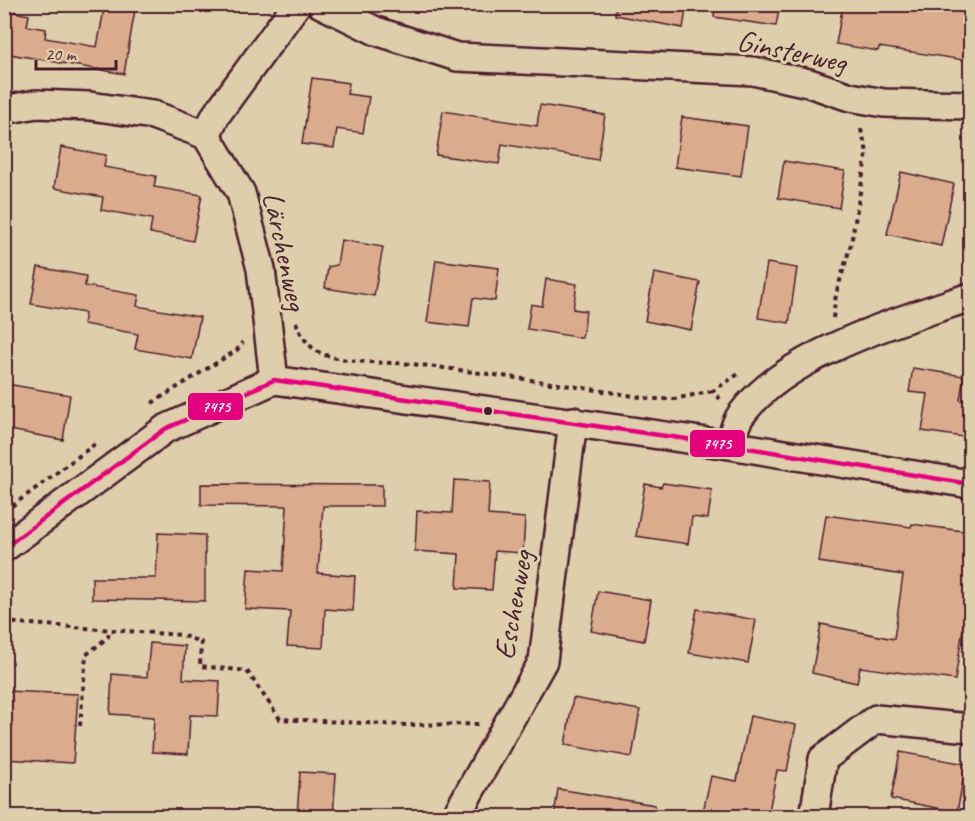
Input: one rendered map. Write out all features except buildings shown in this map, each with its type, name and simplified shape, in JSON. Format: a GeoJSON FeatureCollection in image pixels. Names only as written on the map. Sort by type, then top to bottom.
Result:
{"type":"FeatureCollection","features":[{"type":"Feature","properties":{"kind":"street"},"geometry":{"type":"LineString","coordinates":[[4,110],[36,104],[90,106],[153,115],[206,135],[216,115],[297,4]]}},
{"type":"Feature","properties":{"kind":"street","name":"Ginsterweg"},"geometry":{"type":"LineString","coordinates":[[321,4],[376,31],[457,57],[753,71],[809,83],[850,97],[884,103],[970,105]]}},
{"type":"Feature","properties":{"kind":"street","name":"Lärchenweg"},"geometry":{"type":"LineString","coordinates":[[206,135],[241,193],[261,269],[274,380]]}},
{"type":"Feature","properties":{"kind":"street"},"geometry":{"type":"LineString","coordinates":[[729,445],[740,416],[785,374],[863,334],[970,297]]}},
{"type":"Feature","properties":{"kind":"street"},"geometry":{"type":"LineString","coordinates":[[4,548],[165,429],[274,380],[573,421],[970,484]]}},
{"type":"Feature","properties":{"kind":"street","name":"Eschenweg"},"geometry":{"type":"LineString","coordinates":[[456,816],[543,661],[573,421]]}},
{"type":"Feature","properties":{"kind":"street"},"geometry":{"type":"LineString","coordinates":[[814,816],[823,759],[876,719],[970,728]]}},
{"type":"Feature","properties":{"kind":"path"},"geometry":{"type":"LineString","coordinates":[[832,320],[836,294],[851,244],[867,152],[850,97]]}},
{"type":"Feature","properties":{"kind":"path"},"geometry":{"type":"LineString","coordinates":[[265,297],[289,307],[300,334],[324,355],[357,361],[516,376],[652,399],[674,399],[713,391]]}},
{"type":"Feature","properties":{"kind":"path"},"geometry":{"type":"LineString","coordinates":[[4,622],[181,635],[201,642],[200,666],[247,671],[280,719],[405,725],[508,723]]}},
{"type":"Feature","properties":{"kind":"path"},"geometry":{"type":"LineString","coordinates":[[80,726],[86,655],[108,637],[110,630]]}},
{"type":"Feature","properties":{"kind":"transit line","name":"7475"},"geometry":{"type":"LineString","coordinates":[[4,548],[165,429],[274,380],[729,445],[970,484]]}}]}
